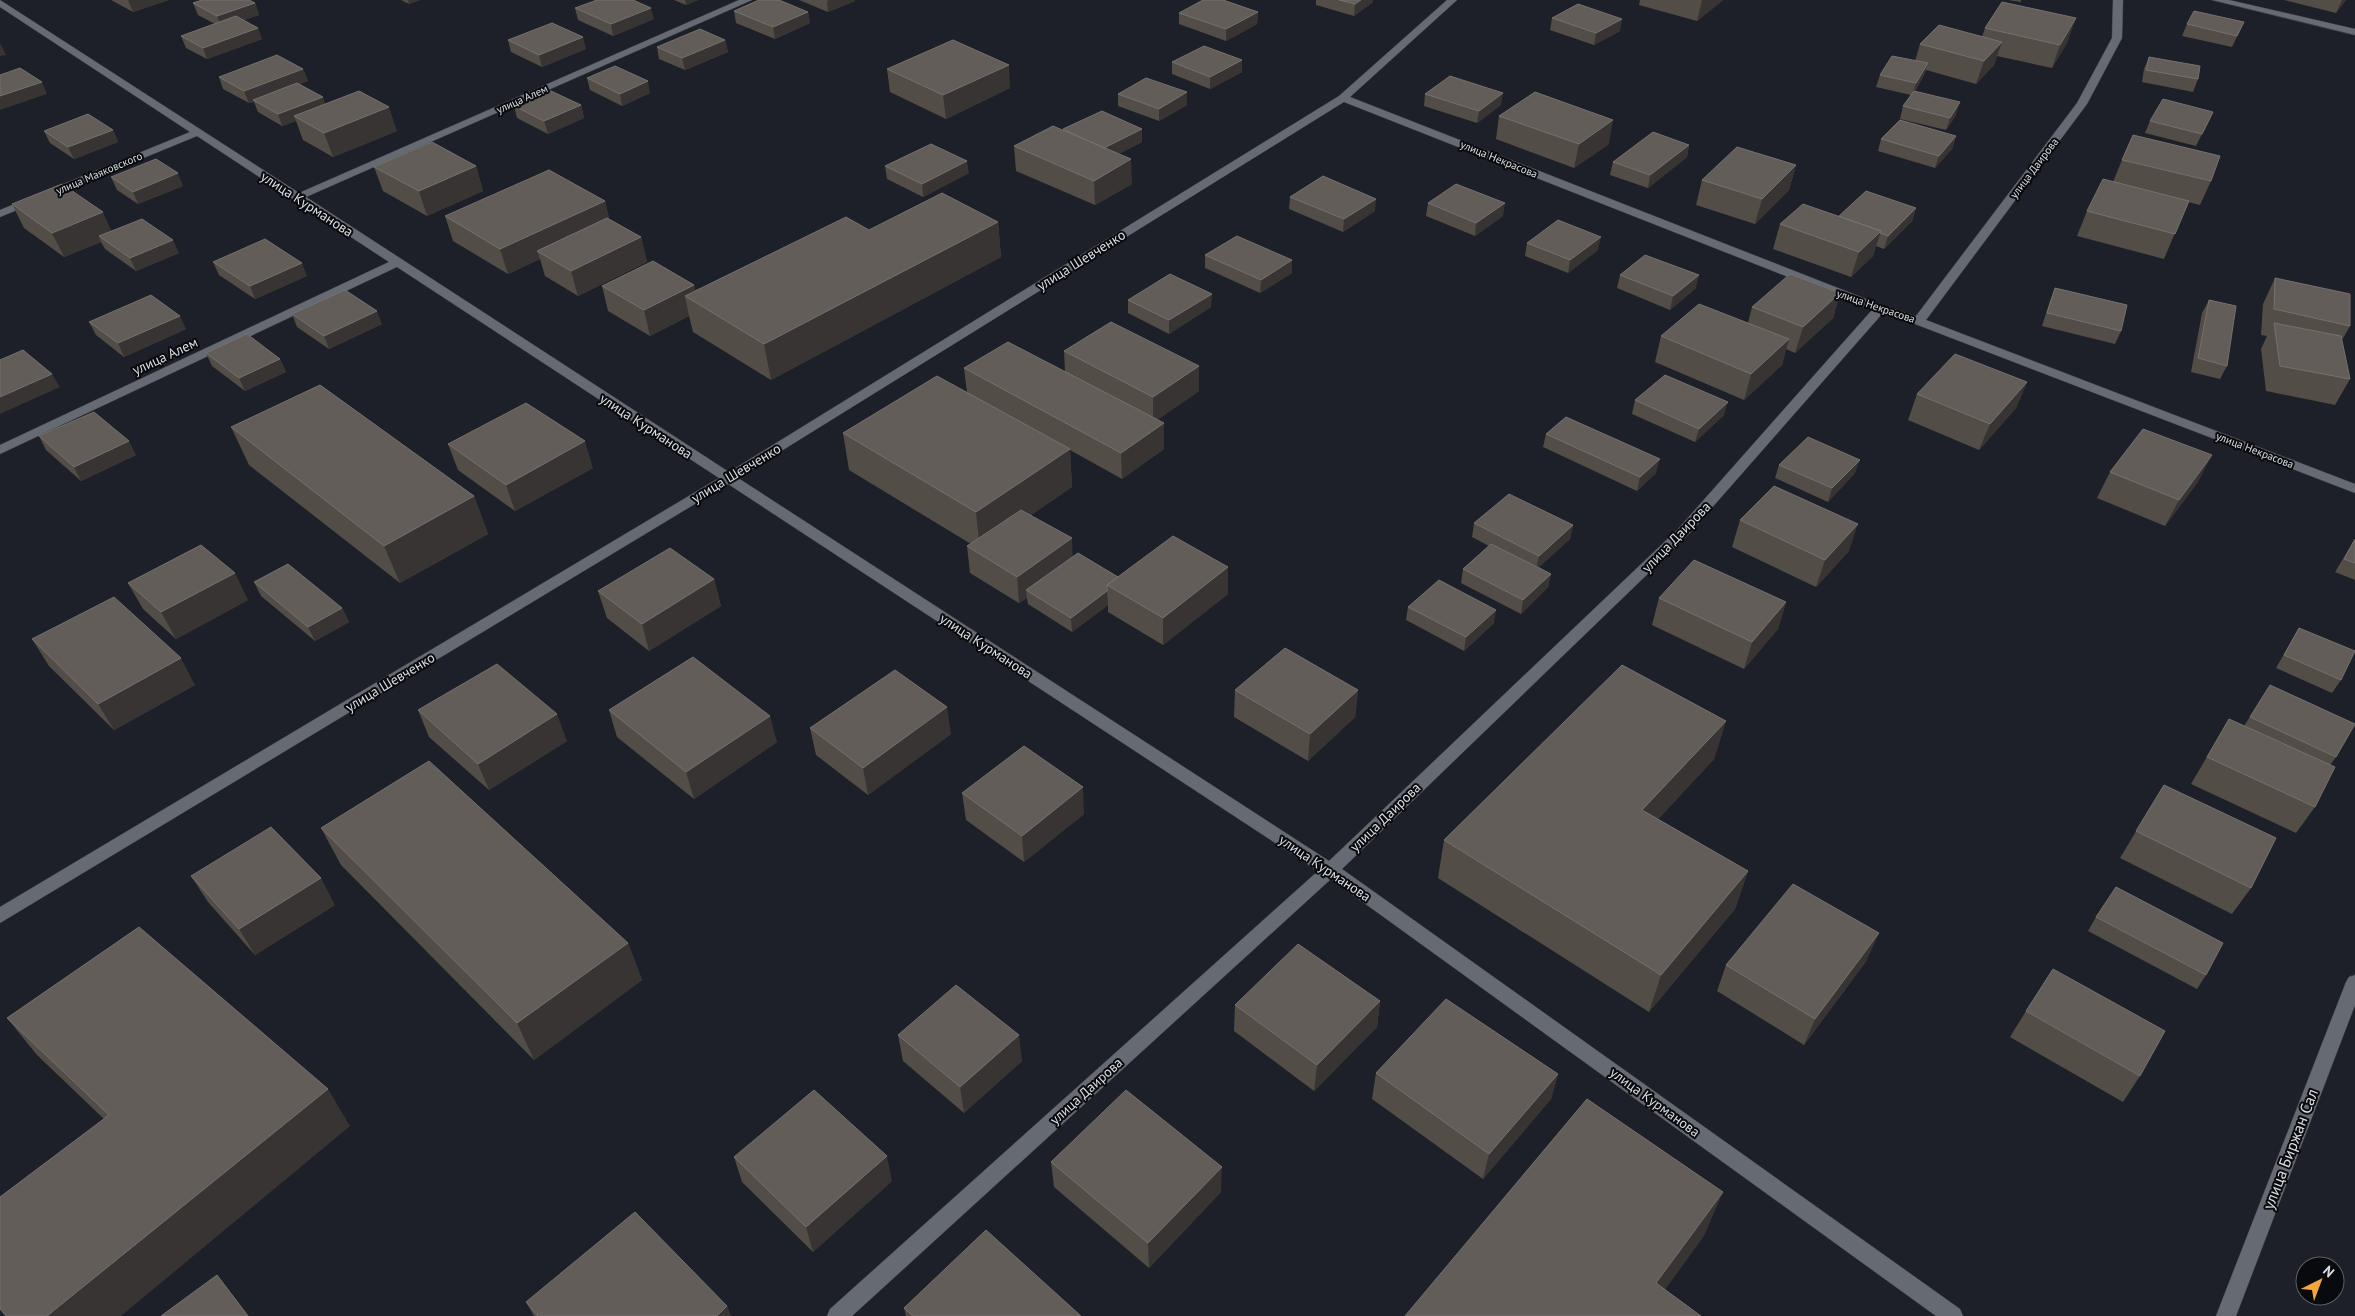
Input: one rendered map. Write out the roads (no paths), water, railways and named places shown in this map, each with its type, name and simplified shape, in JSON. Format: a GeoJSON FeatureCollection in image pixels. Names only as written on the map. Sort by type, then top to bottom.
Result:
{"type":"FeatureCollection","features":[{"type":"Feature","properties":{"kind":"street"},"geometry":{"type":"LineString","coordinates":[[0,3],[9,0]]}},
{"type":"Feature","properties":{"kind":"street","name":"улица Алем"},"geometry":{"type":"LineString","coordinates":[[298,197],[747,0]]}},
{"type":"Feature","properties":{"kind":"street","name":"улица Шевченко"},"geometry":{"type":"LineString","coordinates":[[0,916],[727,479],[1343,98],[1452,0]]}},
{"type":"Feature","properties":{"kind":"street","name":"улица Даирова"},"geometry":{"type":"LineString","coordinates":[[1919,321],[2082,104],[2117,38],[2118,0]]}},
{"type":"Feature","properties":{"kind":"street"},"geometry":{"type":"LineString","coordinates":[[2218,0],[2355,32]]}},
{"type":"Feature","properties":{"kind":"street","name":"улица Курманова"},"geometry":{"type":"LineString","coordinates":[[0,3],[727,479],[1330,870],[1953,1316]]}},
{"type":"Feature","properties":{"kind":"street","name":"улица Некрасова"},"geometry":{"type":"LineString","coordinates":[[1343,98],[1880,310],[1919,321],[2355,489]]}},
{"type":"Feature","properties":{"kind":"street","name":"улица Маяковского"},"geometry":{"type":"LineString","coordinates":[[0,214],[198,132]]}},
{"type":"Feature","properties":{"kind":"street","name":"улица Алем"},"geometry":{"type":"LineString","coordinates":[[0,450],[397,263]]}},
{"type":"Feature","properties":{"kind":"street","name":"улица Даирова"},"geometry":{"type":"LineString","coordinates":[[837,1316],[1330,870],[1683,532],[1880,310]]}},
{"type":"Feature","properties":{"kind":"street","name":"улица Биржан Сал"},"geometry":{"type":"LineString","coordinates":[[2226,1316],[2355,982]]}}]}
